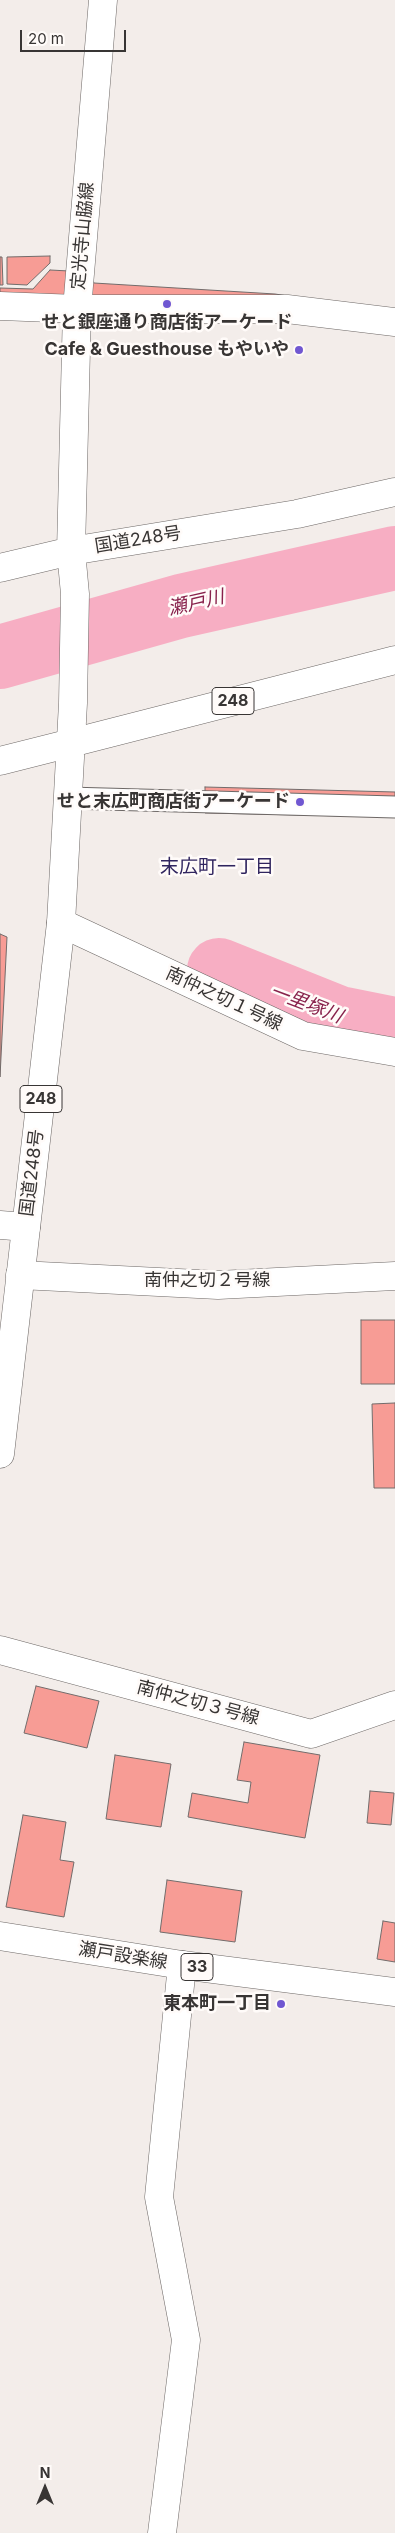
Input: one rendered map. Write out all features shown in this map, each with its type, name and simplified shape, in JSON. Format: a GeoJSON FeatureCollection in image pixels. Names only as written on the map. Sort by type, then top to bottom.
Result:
{"type":"FeatureCollection","features":[{"type":"Feature","properties":{"kind":"main road","name":"定光寺山脇線"},"geometry":{"type":"LineString","coordinates":[[71,550],[77,308],[102,0]]}},
{"type":"Feature","properties":{"kind":"main road"},"geometry":{"type":"LineString","coordinates":[[0,306],[287,308],[395,322]]}},
{"type":"Feature","properties":{"kind":"main road","name":"国道248号"},"geometry":{"type":"LineString","coordinates":[[1,1439],[20,1275],[13,1226],[61,923],[73,704],[74,594],[71,550],[297,514],[395,492]]}},
{"type":"Feature","properties":{"kind":"main road"},"geometry":{"type":"LineString","coordinates":[[0,568],[71,550]]}},
{"type":"Feature","properties":{"kind":"main road","name":"248"},"geometry":{"type":"LineString","coordinates":[[71,743],[395,660]]}},
{"type":"Feature","properties":{"kind":"main road"},"geometry":{"type":"LineString","coordinates":[[0,761],[71,743]]}},
{"type":"Feature","properties":{"kind":"main road","name":"南仲之切１号線"},"geometry":{"type":"LineString","coordinates":[[61,923],[303,1036],[395,1052]]}},
{"type":"Feature","properties":{"kind":"main road","name":"南仲之切２号線"},"geometry":{"type":"LineString","coordinates":[[20,1275],[218,1285],[395,1276]]}},
{"type":"Feature","properties":{"kind":"main road","name":"南仲之切３号線"},"geometry":{"type":"LineString","coordinates":[[0,1650],[311,1734],[395,1705]]}},
{"type":"Feature","properties":{"kind":"main road","name":"瀬戸設楽線"},"geometry":{"type":"LineString","coordinates":[[0,1936],[182,1965],[395,1992]]}},
{"type":"Feature","properties":{"kind":"main road"},"geometry":{"type":"LineString","coordinates":[[162,2533],[186,2340],[159,2197],[182,1965]]}},
{"type":"Feature","properties":{"kind":"street"},"geometry":{"type":"LineString","coordinates":[[68,798],[395,808]]}},
{"type":"Feature","properties":{"kind":"building"},"geometry":{"type":"Polygon","coordinates":[[[50,256],[50,263],[27,285],[7,284],[7,257],[50,256]]]}},
{"type":"Feature","properties":{"kind":"building"},"geometry":{"type":"Polygon","coordinates":[[[0,257],[2,257],[3,285],[0,285],[0,257]]]}},
{"type":"Feature","properties":{"kind":"building","name":"せと銀座通り商店街アーケード"},"geometry":{"type":"Polygon","coordinates":[[[50,270],[88,272],[94,283],[275,294],[395,313],[196,317],[189,324],[166,326],[159,319],[0,313],[0,288],[33,289],[50,270]]]}},
{"type":"Feature","properties":{"kind":"building","name":"せと末広町商店街アーケード"},"geometry":{"type":"Polygon","coordinates":[[[205,787],[395,792],[395,817],[205,813],[205,787]]]}},
{"type":"Feature","properties":{"kind":"building"},"geometry":{"type":"Polygon","coordinates":[[[0,934],[7,937],[0,1077],[0,934]]]}},
{"type":"Feature","properties":{"kind":"building"},"geometry":{"type":"Polygon","coordinates":[[[361,1320],[395,1320],[395,1384],[361,1384],[361,1320]]]}},
{"type":"Feature","properties":{"kind":"building"},"geometry":{"type":"Polygon","coordinates":[[[395,1403],[395,1488],[374,1488],[372,1404],[395,1403]]]}},
{"type":"Feature","properties":{"kind":"building"},"geometry":{"type":"Polygon","coordinates":[[[36,1686],[99,1701],[87,1748],[24,1733],[36,1686]]]}},
{"type":"Feature","properties":{"kind":"building"},"geometry":{"type":"Polygon","coordinates":[[[244,1742],[320,1755],[305,1838],[188,1817],[192,1793],[248,1803],[251,1782],[237,1780],[244,1742]]]}},
{"type":"Feature","properties":{"kind":"building"},"geometry":{"type":"Polygon","coordinates":[[[115,1755],[171,1764],[161,1827],[106,1819],[115,1755]]]}},
{"type":"Feature","properties":{"kind":"building"},"geometry":{"type":"Polygon","coordinates":[[[370,1791],[394,1793],[391,1825],[367,1823],[370,1791]]]}},
{"type":"Feature","properties":{"kind":"building"},"geometry":{"type":"Polygon","coordinates":[[[23,1815],[66,1822],[60,1860],[74,1862],[64,1917],[6,1907],[23,1815]]]}},
{"type":"Feature","properties":{"kind":"building"},"geometry":{"type":"Polygon","coordinates":[[[167,1880],[242,1891],[235,1942],[160,1932],[167,1880]]]}},
{"type":"Feature","properties":{"kind":"building"},"geometry":{"type":"Polygon","coordinates":[[[383,1921],[395,1923],[395,1962],[377,1959],[383,1921]]]}},
{"type":"Feature","properties":{"kind":"waterway","name":"瀬戸川"},"geometry":{"type":"LineString","coordinates":[[0,657],[181,606],[395,558]]}},
{"type":"Feature","properties":{"kind":"waterway","name":"一里塚川"},"geometry":{"type":"LineString","coordinates":[[219,970],[339,1018],[395,1029]]}},
{"type":"Feature","properties":{"kind":"place","name":"せと銀座通り商店街アーケード"},"geometry":{"type":"Point","coordinates":[167,304]}},
{"type":"Feature","properties":{"kind":"place","name":"Cafe & Guesthouse もやいや"},"geometry":{"type":"Point","coordinates":[299,350]}},
{"type":"Feature","properties":{"kind":"place","name":"せと末広町商店街アーケード"},"geometry":{"type":"Point","coordinates":[300,802]}},
{"type":"Feature","properties":{"kind":"place","name":"東本町一丁目"},"geometry":{"type":"Point","coordinates":[281,2004]}},
{"type":"Feature","properties":{"kind":"district","name":"末広町一丁目"},"geometry":{"type":"Point","coordinates":[217,867]}}]}
